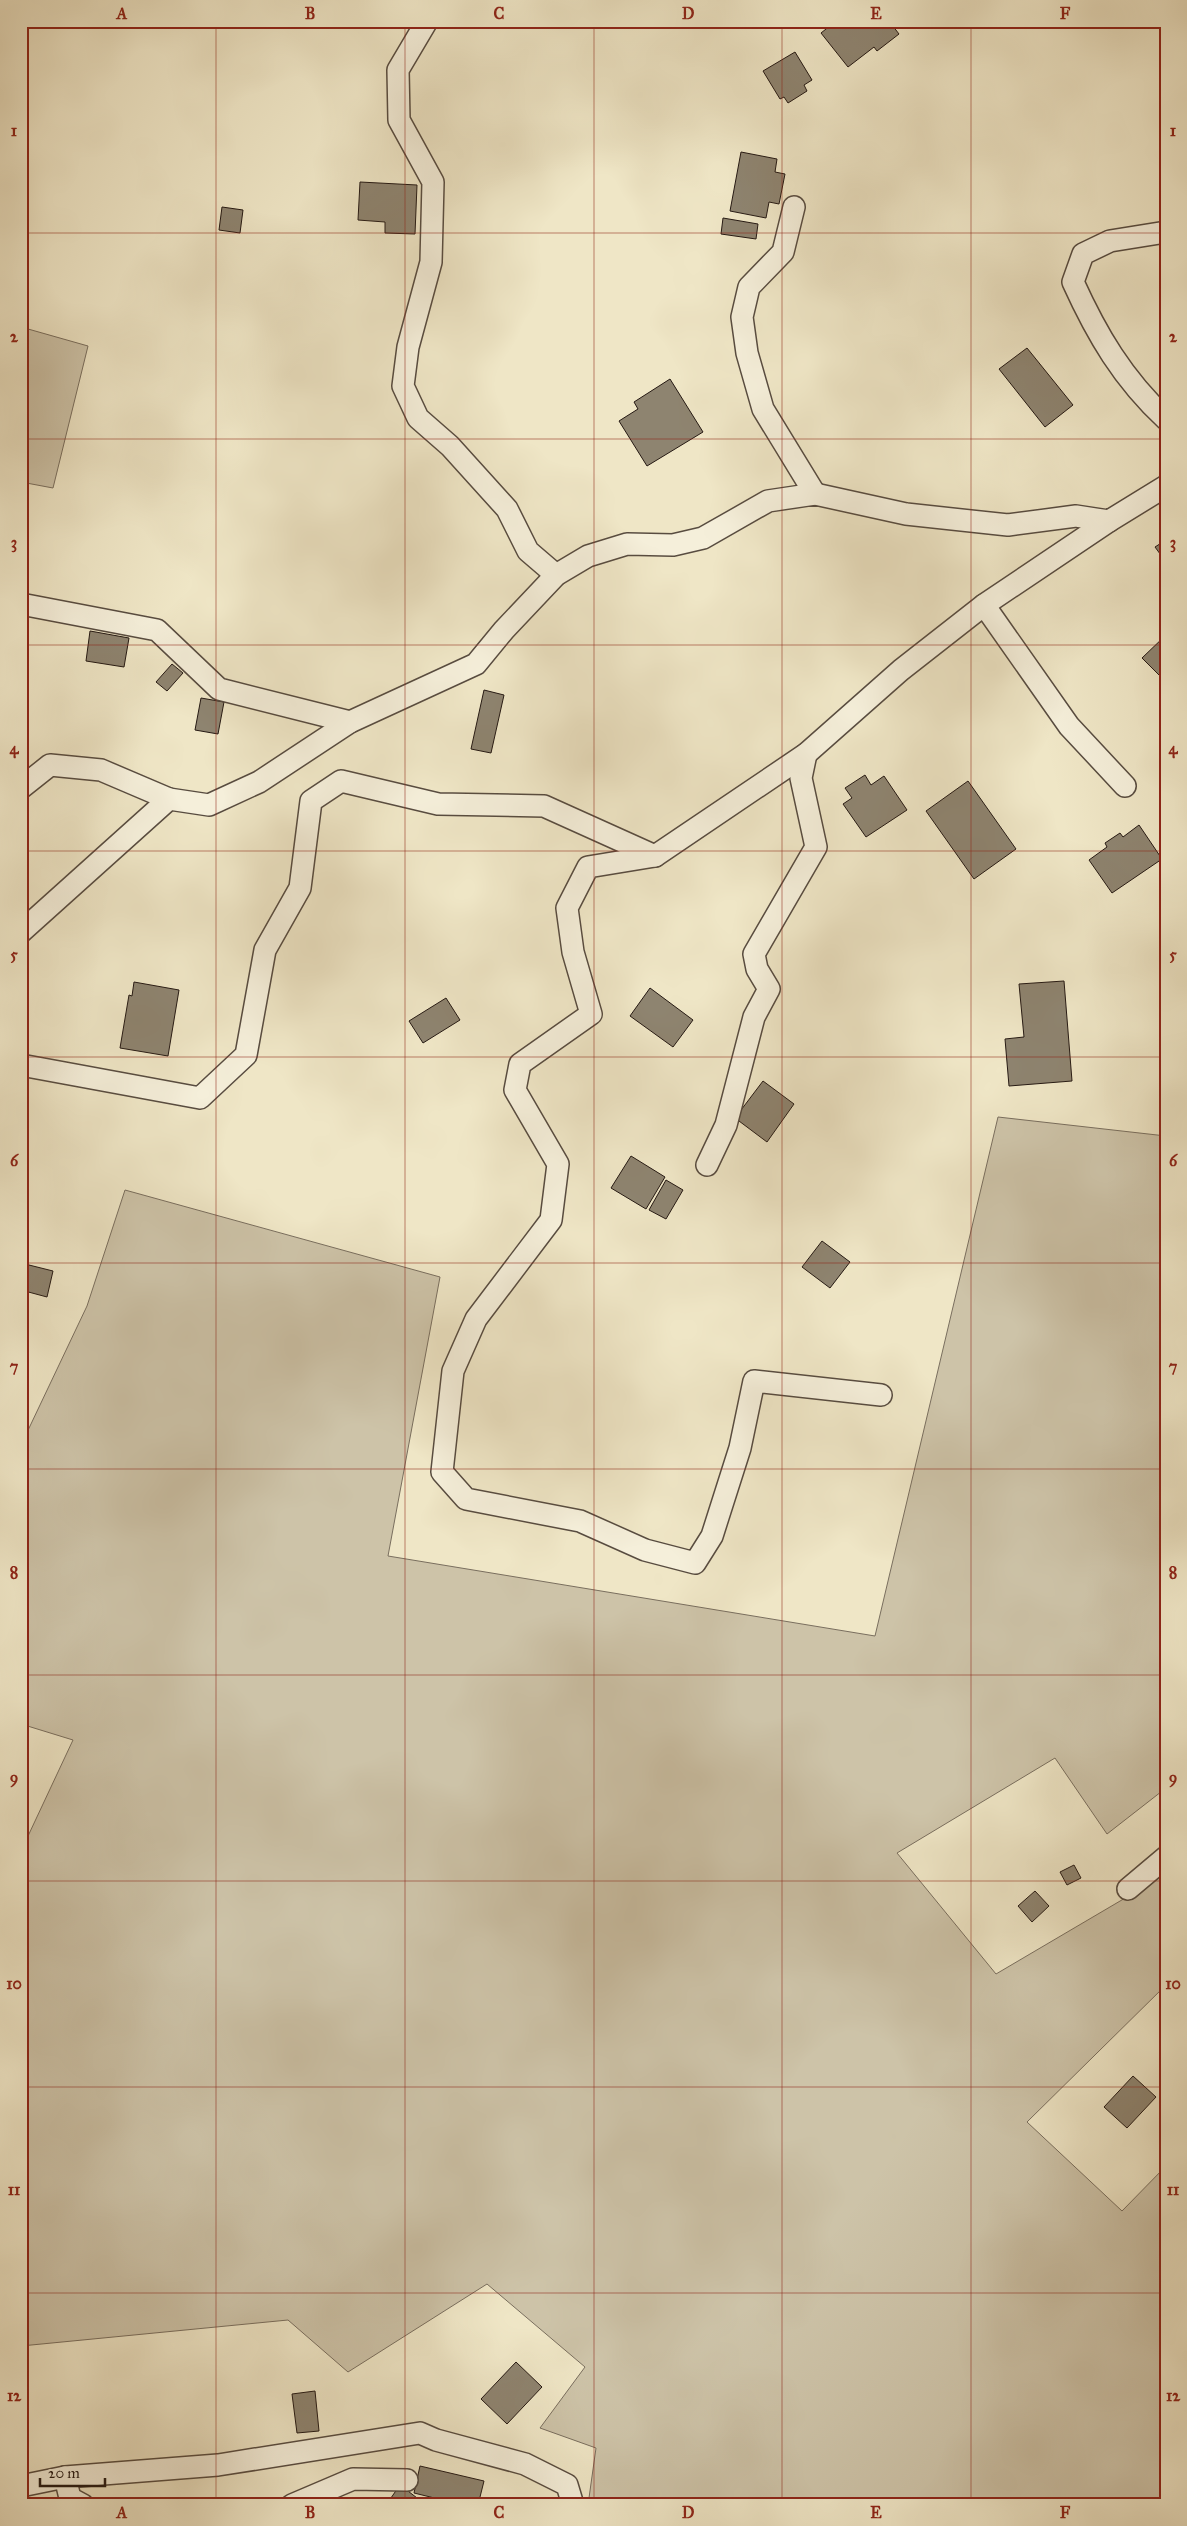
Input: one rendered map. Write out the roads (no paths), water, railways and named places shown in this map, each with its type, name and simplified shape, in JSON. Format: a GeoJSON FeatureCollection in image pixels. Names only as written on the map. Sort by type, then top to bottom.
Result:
{"type":"FeatureCollection","features":[{"type":"Feature","properties":{"kind":"street"},"geometry":{"type":"LineString","coordinates":[[426,21],[398,70],[399,120],[433,182],[431,262],[408,347],[403,386],[418,418],[450,446],[506,509],[528,550],[556,575]]}},
{"type":"Feature","properties":{"kind":"street"},"geometry":{"type":"LineString","coordinates":[[794,207],[783,252],[749,287],[742,317],[747,353],[763,409],[815,494]]}},
{"type":"Feature","properties":{"kind":"street"},"geometry":{"type":"LineString","coordinates":[[1166,232],[1110,241],[1084,254],[1073,282],[1094,327],[1140,395],[1166,419]]}},
{"type":"Feature","properties":{"kind":"street"},"geometry":{"type":"LineString","coordinates":[[881,1395],[754,1381],[740,1448],[712,1536],[695,1563],[645,1550],[580,1521],[466,1499],[442,1472],[453,1371],[476,1319],[551,1220],[558,1164],[515,1090],[520,1064],[591,1014],[572,952],[568,908],[588,868],[655,856],[806,754],[901,670],[984,605],[1109,521],[1166,486]]}},
{"type":"Feature","properties":{"kind":"street"},"geometry":{"type":"LineString","coordinates":[[21,788],[50,765],[101,770],[169,799],[209,805],[259,782],[350,722],[476,664],[504,630],[556,575],[588,556],[627,544],[673,545],[703,538],[768,501],[815,494],[906,514],[1008,525],[1076,516],[1109,521]]}},
{"type":"Feature","properties":{"kind":"street"},"geometry":{"type":"LineString","coordinates":[[21,604],[157,630],[219,689],[350,722]]}},
{"type":"Feature","properties":{"kind":"street"},"geometry":{"type":"LineString","coordinates":[[984,605],[1069,726],[1125,786]]}},
{"type":"Feature","properties":{"kind":"street"},"geometry":{"type":"LineString","coordinates":[[707,1165],[726,1124],[754,1017],[769,989],[757,969],[754,954],[816,847],[801,778],[806,754]]}},
{"type":"Feature","properties":{"kind":"street"},"geometry":{"type":"LineString","coordinates":[[21,1066],[200,1098],[246,1055],[265,950],[300,888],[311,801],[341,780],[438,804],[544,806],[655,856]]}},
{"type":"Feature","properties":{"kind":"street"},"geometry":{"type":"LineString","coordinates":[[21,932],[169,799]]}},
{"type":"Feature","properties":{"kind":"street"},"geometry":{"type":"LineString","coordinates":[[1128,1888],[1166,1857]]}},
{"type":"Feature","properties":{"kind":"street"},"geometry":{"type":"LineString","coordinates":[[21,2486],[65,2477],[218,2465],[420,2433],[436,2440],[525,2464],[566,2485],[572,2505]]}},
{"type":"Feature","properties":{"kind":"street"},"geometry":{"type":"LineString","coordinates":[[65,2477],[70,2498],[83,2505]]}},
{"type":"Feature","properties":{"kind":"street"},"geometry":{"type":"LineString","coordinates":[[292,2505],[353,2479],[407,2480]]}}]}
